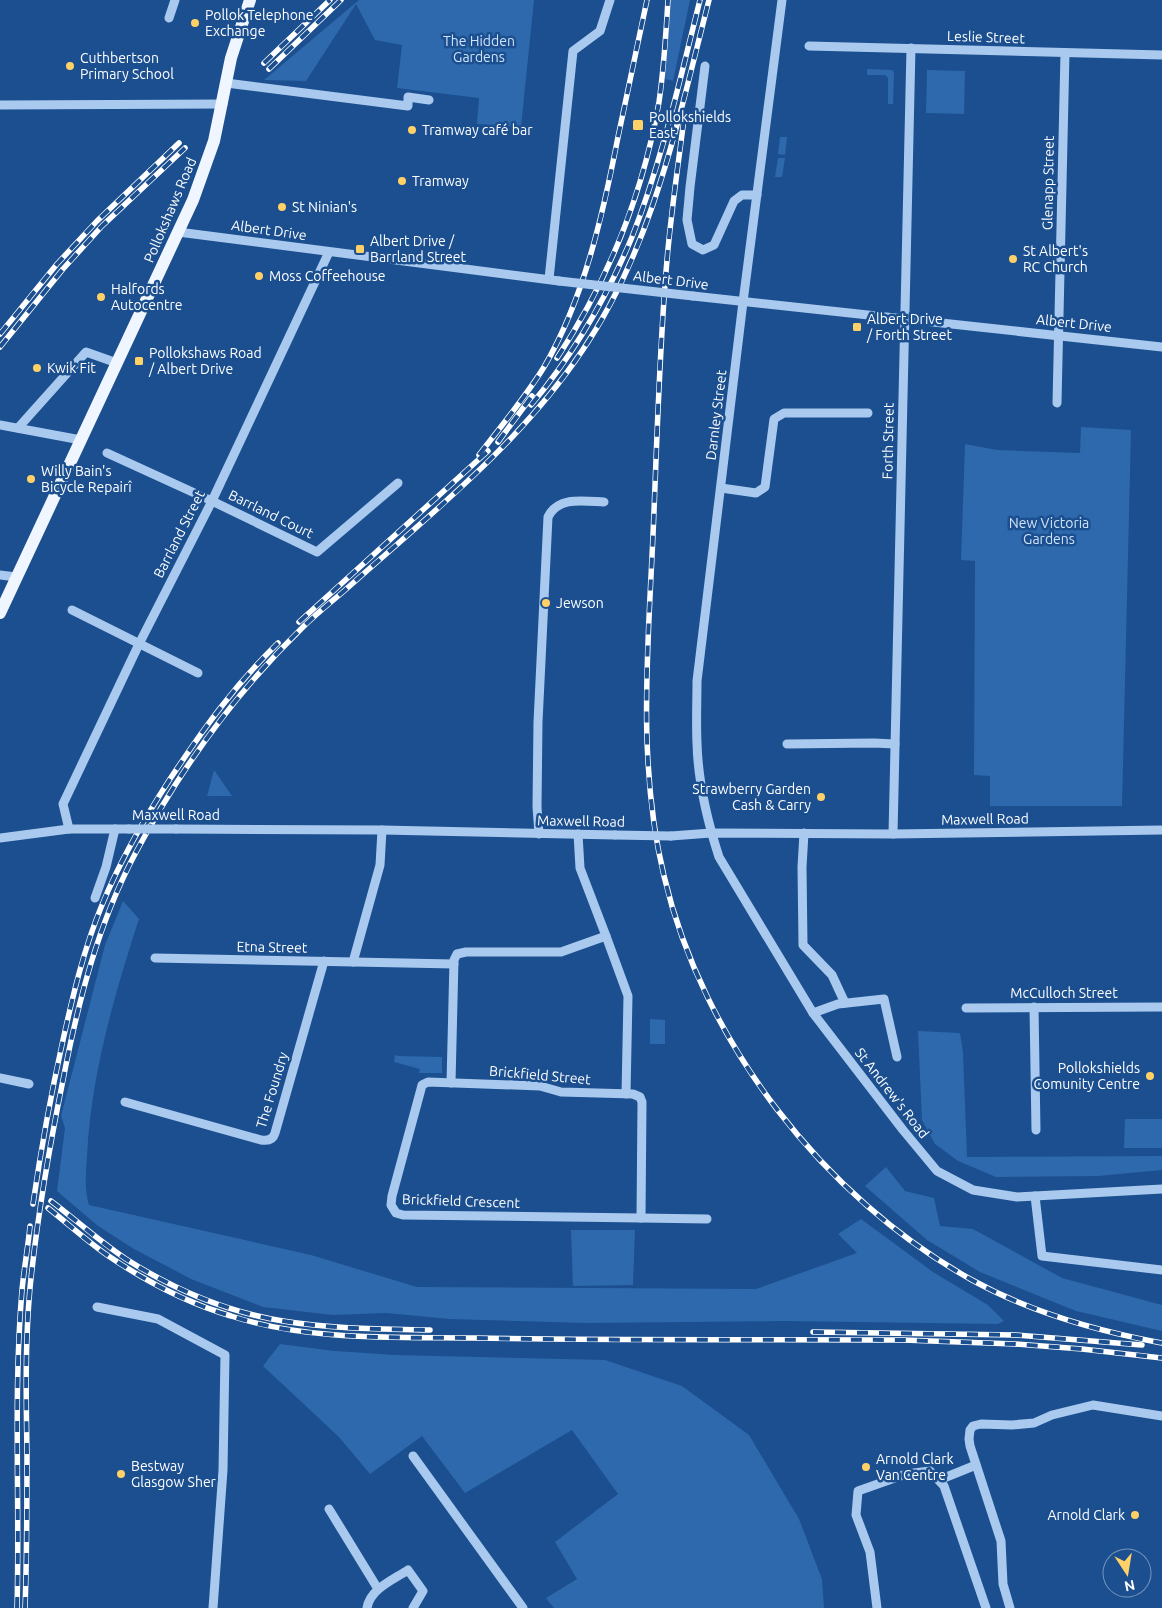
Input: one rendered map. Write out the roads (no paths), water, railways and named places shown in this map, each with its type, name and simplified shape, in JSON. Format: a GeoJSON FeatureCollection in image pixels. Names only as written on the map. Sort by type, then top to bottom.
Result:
{"type":"FeatureCollection","features":[{"type":"Feature","properties":{"kind":"main road","name":"Pollokshaws Road"},"geometry":{"type":"LineString","coordinates":[[0,613],[193,200],[214,141],[232,58],[250,0]]}},
{"type":"Feature","properties":{"kind":"street"},"geometry":{"type":"LineString","coordinates":[[169,18],[175,0]]}},
{"type":"Feature","properties":{"kind":"street"},"geometry":{"type":"LineString","coordinates":[[549,279],[573,51],[600,31],[610,0]]}},
{"type":"Feature","properties":{"kind":"street","name":"Darnley Street"},"geometry":{"type":"LineString","coordinates":[[711,833],[701,790],[696,743],[697,681],[782,0]]}},
{"type":"Feature","properties":{"kind":"street","name":"Leslie Street"},"geometry":{"type":"LineString","coordinates":[[809,46],[1162,55]]}},
{"type":"Feature","properties":{"kind":"street","name":"Forth Street"},"geometry":{"type":"LineString","coordinates":[[893,834],[911,48]]}},
{"type":"Feature","properties":{"kind":"street","name":"Glenapp Street"},"geometry":{"type":"LineString","coordinates":[[1057,403],[1065,53]]}},
{"type":"Feature","properties":{"kind":"street"},"geometry":{"type":"LineString","coordinates":[[705,66],[687,220],[692,244],[702,250],[714,245],[734,201],[742,195],[757,195]]}},
{"type":"Feature","properties":{"kind":"street"},"geometry":{"type":"LineString","coordinates":[[226,83],[408,106],[408,97],[429,100]]}},
{"type":"Feature","properties":{"kind":"street"},"geometry":{"type":"LineString","coordinates":[[0,105],[223,104]]}},
{"type":"Feature","properties":{"kind":"street","name":"Albert Drive"},"geometry":{"type":"LineString","coordinates":[[178,232],[559,281],[1162,347]]}},
{"type":"Feature","properties":{"kind":"street","name":"Barrland Street"},"geometry":{"type":"LineString","coordinates":[[69,829],[63,804],[139,644],[212,501],[329,252]]}},
{"type":"Feature","properties":{"kind":"street"},"geometry":{"type":"LineString","coordinates":[[18,428],[86,352],[117,363]]}},
{"type":"Feature","properties":{"kind":"street"},"geometry":{"type":"LineString","coordinates":[[721,488],[756,493],[765,487],[774,419],[784,412],[868,413]]}},
{"type":"Feature","properties":{"kind":"street"},"geometry":{"type":"LineString","coordinates":[[0,424],[81,440]]}},
{"type":"Feature","properties":{"kind":"street","name":"Barrland Court"},"geometry":{"type":"LineString","coordinates":[[107,453],[317,552],[398,483]]}},
{"type":"Feature","properties":{"kind":"street"},"geometry":{"type":"LineString","coordinates":[[539,834],[537,807],[538,722],[548,518],[551,511],[564,502],[604,502]]}},
{"type":"Feature","properties":{"kind":"street"},"geometry":{"type":"LineString","coordinates":[[0,575],[16,577]]}},
{"type":"Feature","properties":{"kind":"street"},"geometry":{"type":"LineString","coordinates":[[72,610],[198,673]]}},
{"type":"Feature","properties":{"kind":"street"},"geometry":{"type":"LineString","coordinates":[[787,744],[895,744]]}},
{"type":"Feature","properties":{"kind":"street","name":"Maxwell Road"},"geometry":{"type":"LineString","coordinates":[[0,838],[69,829],[382,830],[671,836],[711,833],[893,834],[1162,830]]}},
{"type":"Feature","properties":{"kind":"street"},"geometry":{"type":"LineString","coordinates":[[95,898],[106,867],[114,829]]}},
{"type":"Feature","properties":{"kind":"street"},"geometry":{"type":"LineString","coordinates":[[353,962],[380,865],[382,830]]}},
{"type":"Feature","properties":{"kind":"street","name":"St Andrew's Road"},"geometry":{"type":"LineString","coordinates":[[711,833],[719,857],[813,1013],[937,1171],[973,1190],[1017,1197],[1162,1189]]}},
{"type":"Feature","properties":{"kind":"street"},"geometry":{"type":"LineString","coordinates":[[804,833],[802,867],[803,945],[832,975],[845,1003]]}},
{"type":"Feature","properties":{"kind":"street"},"geometry":{"type":"LineString","coordinates":[[578,834],[580,868],[628,996],[626,1094],[637,1095],[642,1102],[640,1218]]}},
{"type":"Feature","properties":{"kind":"street"},"geometry":{"type":"LineString","coordinates":[[452,1083],[454,964],[456,956],[462,952],[561,952],[606,936]]}},
{"type":"Feature","properties":{"kind":"street","name":"Etna Street"},"geometry":{"type":"LineString","coordinates":[[154,958],[454,964]]}},
{"type":"Feature","properties":{"kind":"street","name":"The Foundry"},"geometry":{"type":"LineString","coordinates":[[125,1102],[261,1140],[267,1141],[271,1139],[275,1133],[324,961]]}},
{"type":"Feature","properties":{"kind":"street"},"geometry":{"type":"LineString","coordinates":[[813,1013],[838,1004],[884,999],[897,1057]]}},
{"type":"Feature","properties":{"kind":"street"},"geometry":{"type":"LineString","coordinates":[[1034,1007],[1036,1130]]}},
{"type":"Feature","properties":{"kind":"street","name":"McCulloch Street"},"geometry":{"type":"LineString","coordinates":[[966,1008],[1162,1007]]}},
{"type":"Feature","properties":{"kind":"street"},"geometry":{"type":"LineString","coordinates":[[0,1078],[28,1084]]}},
{"type":"Feature","properties":{"kind":"street","name":"Brickfield Crescent"},"geometry":{"type":"LineString","coordinates":[[452,1083],[428,1082],[422,1085],[392,1196],[391,1205],[396,1213],[403,1215],[707,1219]]}},
{"type":"Feature","properties":{"kind":"street","name":"Brickfield Street"},"geometry":{"type":"LineString","coordinates":[[452,1083],[540,1086],[561,1092],[626,1094]]}},
{"type":"Feature","properties":{"kind":"street"},"geometry":{"type":"LineString","coordinates":[[1035,1196],[1042,1256],[1162,1270]]}},
{"type":"Feature","properties":{"kind":"street"},"geometry":{"type":"LineString","coordinates":[[98,1307],[158,1319],[226,1355],[223,1470],[214,1608]]}},
{"type":"Feature","properties":{"kind":"street"},"geometry":{"type":"LineString","coordinates":[[1010,1608],[1003,1584],[1001,1541],[969,1439],[970,1430],[973,1426],[981,1424],[1012,1426],[1034,1423],[1052,1415],[1093,1405],[1162,1416]]}},
{"type":"Feature","properties":{"kind":"street"},"geometry":{"type":"LineString","coordinates":[[413,1456],[523,1608]]}},
{"type":"Feature","properties":{"kind":"street"},"geometry":{"type":"LineString","coordinates":[[939,1480],[976,1466]]}},
{"type":"Feature","properties":{"kind":"street"},"geometry":{"type":"LineString","coordinates":[[877,1608],[870,1552],[856,1515],[858,1491],[906,1474],[930,1471],[944,1486],[986,1608]]}},
{"type":"Feature","properties":{"kind":"street"},"geometry":{"type":"LineString","coordinates":[[329,1509],[378,1589]]}},
{"type":"Feature","properties":{"kind":"street"},"geometry":{"type":"LineString","coordinates":[[368,1608],[368,1602],[378,1589],[408,1570],[422,1590],[413,1608]]}},
{"type":"Feature","properties":{"kind":"railway"},"geometry":{"type":"LineString","coordinates":[[264,63],[330,0]]}},
{"type":"Feature","properties":{"kind":"railway"},"geometry":{"type":"LineString","coordinates":[[269,69],[341,0]]}},
{"type":"Feature","properties":{"kind":"railway"},"geometry":{"type":"LineString","coordinates":[[479,455],[521,401],[544,367],[558,341],[581,285],[606,196],[647,0]]}},
{"type":"Feature","properties":{"kind":"railway"},"geometry":{"type":"LineString","coordinates":[[557,358],[592,298],[621,235],[633,203],[652,136],[659,102],[664,64],[668,0]]}},
{"type":"Feature","properties":{"kind":"railway"},"geometry":{"type":"LineString","coordinates":[[531,405],[561,366],[588,325],[612,282],[632,237],[643,208],[678,90],[700,0]]}},
{"type":"Feature","properties":{"kind":"railway"},"geometry":{"type":"LineString","coordinates":[[25,1608],[27,1510],[26,1391],[28,1309],[33,1262],[48,1158],[75,1022],[91,964],[110,908],[135,854],[170,793],[210,734],[254,679],[308,622],[471,478],[530,418],[582,351],[607,311],[645,226],[674,136],[709,0]]}},
{"type":"Feature","properties":{"kind":"railway"},"geometry":{"type":"LineString","coordinates":[[684,119],[664,294],[646,706],[650,792],[656,834],[664,876],[682,938],[708,998],[740,1055],[777,1110],[820,1160],[867,1206],[918,1246],[972,1280],[1017,1302],[1064,1319],[1113,1333],[1162,1343]]}},
{"type":"Feature","properties":{"kind":"railway"},"geometry":{"type":"LineString","coordinates":[[0,334],[57,264],[97,221],[179,143]]}},
{"type":"Feature","properties":{"kind":"railway"},"geometry":{"type":"LineString","coordinates":[[0,347],[63,269],[102,226],[185,148]]}},
{"type":"Feature","properties":{"kind":"railway"},"geometry":{"type":"LineString","coordinates":[[498,442],[532,396]]}},
{"type":"Feature","properties":{"kind":"railway"},"geometry":{"type":"LineString","coordinates":[[299,622],[488,451]]}},
{"type":"Feature","properties":{"kind":"railway"},"geometry":{"type":"LineString","coordinates":[[33,1204],[50,1101],[71,1006],[90,938],[109,889],[142,825],[183,760],[233,691],[278,643]]}},
{"type":"Feature","properties":{"kind":"railway"},"geometry":{"type":"LineString","coordinates":[[51,1201],[97,1238],[144,1270],[201,1298],[241,1312],[283,1321],[320,1326],[430,1330]]}},
{"type":"Feature","properties":{"kind":"railway"},"geometry":{"type":"LineString","coordinates":[[48,1208],[107,1255],[136,1274],[167,1290],[215,1311],[290,1330],[321,1334],[382,1337],[903,1340],[1015,1344],[1162,1358]]}},
{"type":"Feature","properties":{"kind":"railway"},"geometry":{"type":"LineString","coordinates":[[17,1608],[19,1330],[30,1226]]}},
{"type":"Feature","properties":{"kind":"railway"},"geometry":{"type":"LineString","coordinates":[[813,1332],[1015,1335],[1142,1345]]}},
{"type":"Feature","properties":{"kind":"place","name":"Pollok Telephone Exchange"},"geometry":{"type":"Point","coordinates":[195,23]}},
{"type":"Feature","properties":{"kind":"place","name":"Cuthbertson Primary School"},"geometry":{"type":"Point","coordinates":[70,66]}},
{"type":"Feature","properties":{"kind":"place","name":"Pollokshields East"},"geometry":{"type":"Point","coordinates":[638,125]}},
{"type":"Feature","properties":{"kind":"place","name":"Tramway café bar"},"geometry":{"type":"Point","coordinates":[412,130]}},
{"type":"Feature","properties":{"kind":"place","name":"Tramway"},"geometry":{"type":"Point","coordinates":[402,181]}},
{"type":"Feature","properties":{"kind":"place","name":"St Ninian's"},"geometry":{"type":"Point","coordinates":[282,207]}},
{"type":"Feature","properties":{"kind":"place","name":"Albert Drive / Barrland Street"},"geometry":{"type":"Point","coordinates":[360,249]}},
{"type":"Feature","properties":{"kind":"place","name":"St Albert's RC Church"},"geometry":{"type":"Point","coordinates":[1013,259]}},
{"type":"Feature","properties":{"kind":"place","name":"Moss Coffeehouse"},"geometry":{"type":"Point","coordinates":[259,276]}},
{"type":"Feature","properties":{"kind":"place","name":"Halfords Autocentre"},"geometry":{"type":"Point","coordinates":[101,297]}},
{"type":"Feature","properties":{"kind":"place","name":"Albert Drive / Forth Street"},"geometry":{"type":"Point","coordinates":[857,327]}},
{"type":"Feature","properties":{"kind":"place","name":"Pollokshaws Road / Albert Drive"},"geometry":{"type":"Point","coordinates":[139,361]}},
{"type":"Feature","properties":{"kind":"place","name":"Kwik Fit"},"geometry":{"type":"Point","coordinates":[37,368]}},
{"type":"Feature","properties":{"kind":"place","name":"Willy Bain's Bicycle Repairî"},"geometry":{"type":"Point","coordinates":[31,479]}},
{"type":"Feature","properties":{"kind":"place","name":"Jewson"},"geometry":{"type":"Point","coordinates":[546,603]}},
{"type":"Feature","properties":{"kind":"place","name":"Strawberry Garden Cash & Carry"},"geometry":{"type":"Point","coordinates":[821,797]}},
{"type":"Feature","properties":{"kind":"place","name":"Pollokshields Comunity Centre"},"geometry":{"type":"Point","coordinates":[1150,1076]}},
{"type":"Feature","properties":{"kind":"place","name":"Arnold Clark Van Centre"},"geometry":{"type":"Point","coordinates":[866,1467]}},
{"type":"Feature","properties":{"kind":"place","name":"Bestway Glasgow Sher"},"geometry":{"type":"Point","coordinates":[121,1474]}},
{"type":"Feature","properties":{"kind":"place","name":"Arnold Clark"},"geometry":{"type":"Point","coordinates":[1135,1515]}},
{"type":"Feature","properties":{"kind":"park label","name":"The Hidden Gardens"},"geometry":{"type":"Point","coordinates":[479,49]}},
{"type":"Feature","properties":{"kind":"park label","name":"New Victoria Gardens"},"geometry":{"type":"Point","coordinates":[1049,532]}}]}
